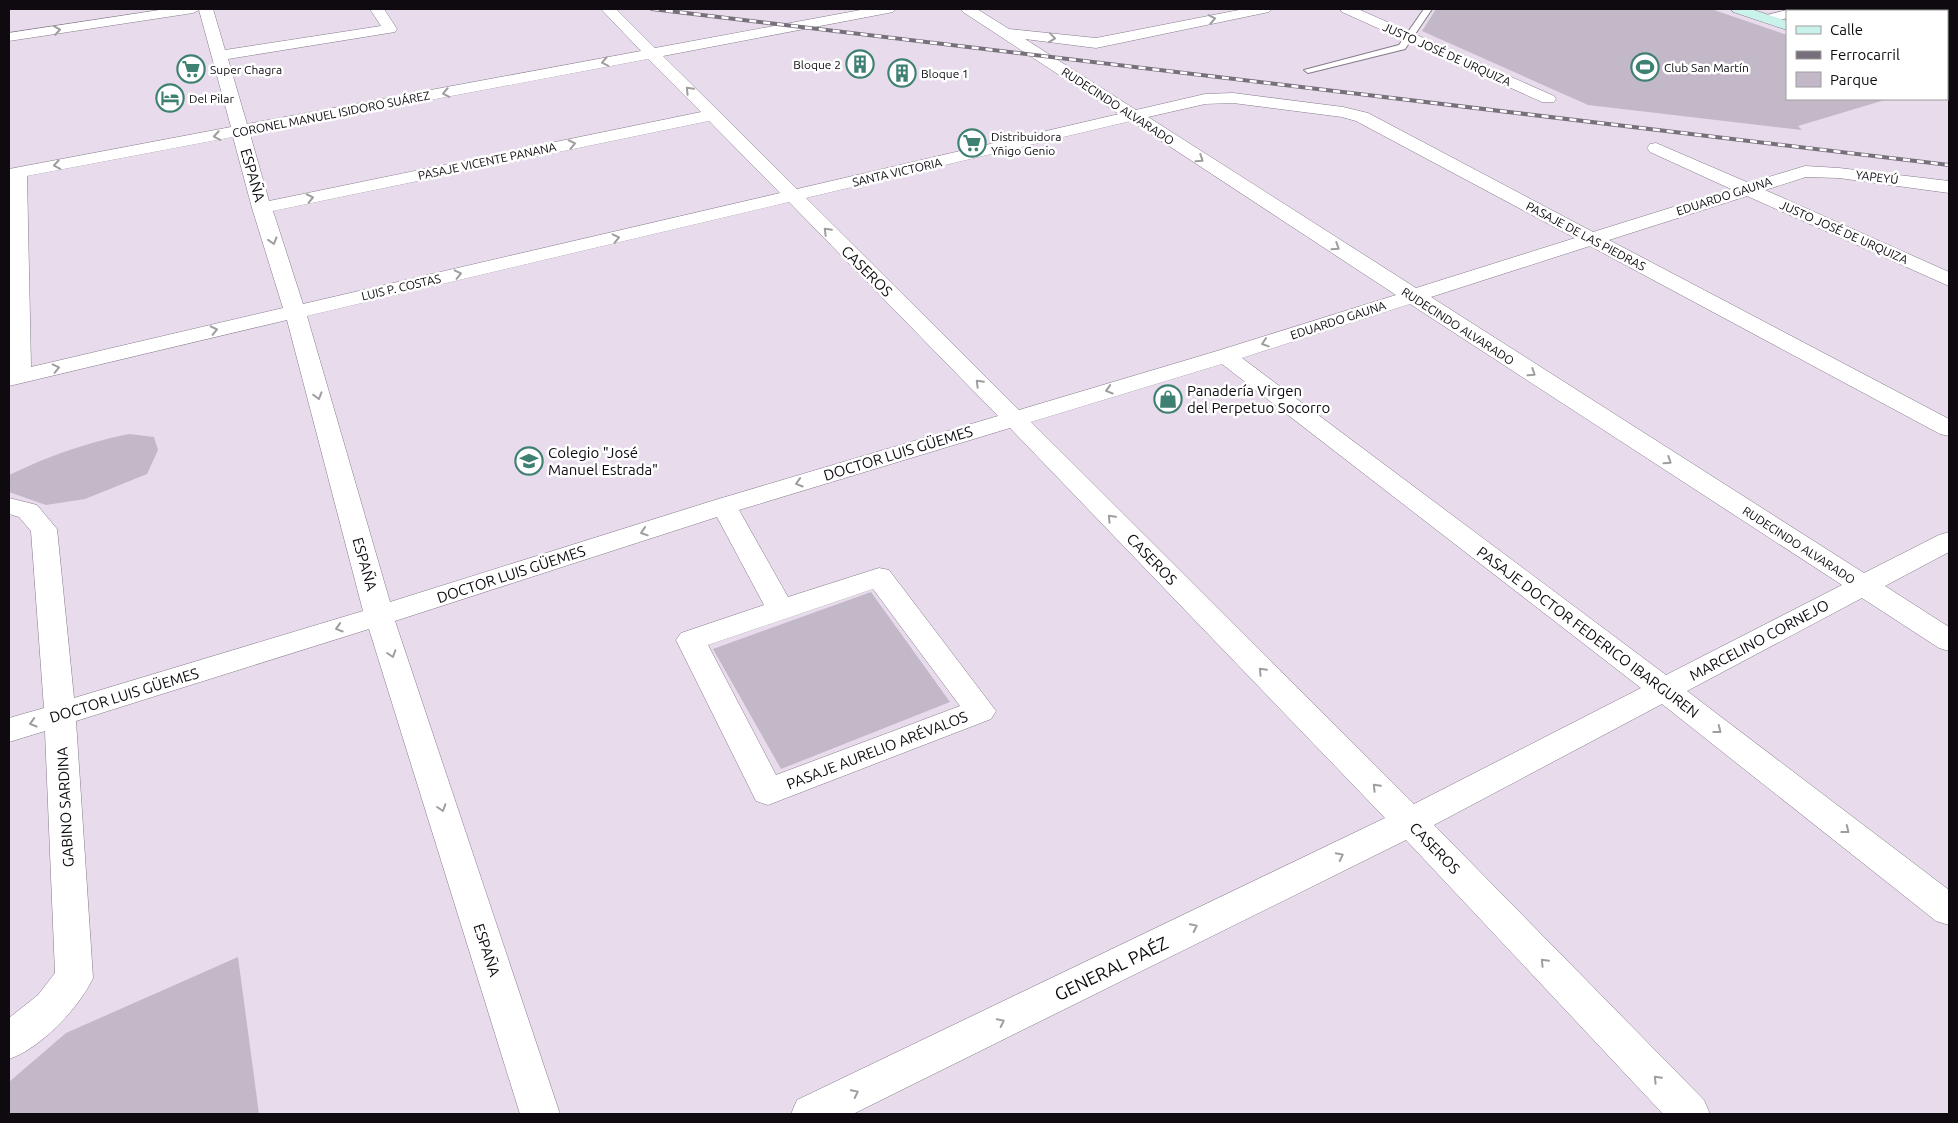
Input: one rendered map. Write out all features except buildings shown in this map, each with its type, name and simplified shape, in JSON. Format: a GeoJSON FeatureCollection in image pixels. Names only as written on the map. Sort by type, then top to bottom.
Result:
{"type":"FeatureCollection","features":[{"type":"Feature","properties":{"kind":"main road"},"geometry":{"type":"LineString","coordinates":[[1738,9],[1786,26]]}},
{"type":"Feature","properties":{"kind":"street"},"geometry":{"type":"LineString","coordinates":[[9,37],[193,9]]}},
{"type":"Feature","properties":{"kind":"street","name":"ESPAÑA"},"geometry":{"type":"LineString","coordinates":[[206,9],[262,208],[295,311],[380,616],[540,1114]]}},
{"type":"Feature","properties":{"kind":"street"},"geometry":{"type":"LineString","coordinates":[[219,56],[390,29],[377,9]]}},
{"type":"Feature","properties":{"kind":"street","name":"CASEROS"},"geometry":{"type":"LineString","coordinates":[[608,9],[1410,822],[1690,1114]]}},
{"type":"Feature","properties":{"kind":"street"},"geometry":{"type":"LineString","coordinates":[[808,11],[851,15],[888,9]]}},
{"type":"Feature","properties":{"kind":"street","name":"RUDECINDO ALVARADO"},"geometry":{"type":"LineString","coordinates":[[968,9],[1949,641]]}},
{"type":"Feature","properties":{"kind":"street"},"geometry":{"type":"LineString","coordinates":[[1004,32],[1096,43],[1264,9]]}},
{"type":"Feature","properties":{"kind":"street","name":"JUSTO JOSÉ DE URQUIZA"},"geometry":{"type":"LineString","coordinates":[[1347,9],[1548,100]]}},
{"type":"Feature","properties":{"kind":"street"},"geometry":{"type":"LineString","coordinates":[[1768,19],[1786,14]]}},
{"type":"Feature","properties":{"kind":"street","name":"CORONEL MANUEL ISIDORO SUÁREZ"},"geometry":{"type":"LineString","coordinates":[[13,173],[851,15]]}},
{"type":"Feature","properties":{"kind":"street","name":"PASAJE DE LAS PIEDRAS"},"geometry":{"type":"LineString","coordinates":[[1206,99],[1233,98],[1343,112],[1362,117],[1949,429]]}},
{"type":"Feature","properties":{"kind":"street","name":"SANTA VICTORIA"},"geometry":{"type":"LineString","coordinates":[[793,197],[1206,99]]}},
{"type":"Feature","properties":{"kind":"street","name":"PASAJE VICENTE PANANA"},"geometry":{"type":"LineString","coordinates":[[262,208],[712,115]]}},
{"type":"Feature","properties":{"kind":"street","name":"JUSTO JOSÉ DE URQUIZA"},"geometry":{"type":"LineString","coordinates":[[1656,148],[1949,280]]}},
{"type":"Feature","properties":{"kind":"street","name":"EDUARDO GAUNA"},"geometry":{"type":"LineString","coordinates":[[1013,418],[1225,356],[1805,171]]}},
{"type":"Feature","properties":{"kind":"street","name":"YAPEYÚ"},"geometry":{"type":"LineString","coordinates":[[1805,171],[1839,173],[1949,187]]}},
{"type":"Feature","properties":{"kind":"street"},"geometry":{"type":"LineString","coordinates":[[13,173],[14,378]]}},
{"type":"Feature","properties":{"kind":"street","name":"LUIS P. COSTAS"},"geometry":{"type":"LineString","coordinates":[[14,378],[295,311],[793,197]]}},
{"type":"Feature","properties":{"kind":"street","name":"PASAJE DOCTOR FEDERICO IBARGUREN"},"geometry":{"type":"LineString","coordinates":[[1225,356],[1665,690],[1949,910]]}},
{"type":"Feature","properties":{"kind":"street","name":"DOCTOR LUIS GÜEMES"},"geometry":{"type":"LineString","coordinates":[[9,730],[380,616],[724,506],[1013,418]]}},
{"type":"Feature","properties":{"kind":"street","name":"GABINO SARDINA"},"geometry":{"type":"LineString","coordinates":[[9,506],[28,511],[44,528],[60,715],[74,978],[51,1007],[9,1041]]}},
{"type":"Feature","properties":{"kind":"street"},"geometry":{"type":"LineString","coordinates":[[724,506],[781,611]]}},
{"type":"Feature","properties":{"kind":"street","name":"MARCELINO CORNEJO"},"geometry":{"type":"LineString","coordinates":[[1410,822],[1949,541]]}},
{"type":"Feature","properties":{"kind":"street","name":"PASAJE AURELIO ARÉVALOS"},"geometry":{"type":"LineString","coordinates":[[879,577],[980,711],[768,792],[691,640],[781,611],[879,577]]}},
{"type":"Feature","properties":{"kind":"street","name":"GENERAL PAÉZ"},"geometry":{"type":"LineString","coordinates":[[811,1114],[1410,822]]}},
{"type":"Feature","properties":{"kind":"lane"},"geometry":{"type":"LineString","coordinates":[[1308,70],[1402,47],[1428,9]]}},
{"type":"Feature","properties":{"kind":"green space","name":"Club San Martín"},"geometry":{"type":"Polygon","coordinates":[[[1436,9],[1711,9],[1786,35],[1786,100],[1885,100],[1798,126],[1802,130],[1588,105],[1422,31],[1436,9]]]}},
{"type":"Feature","properties":{"kind":"green space"},"geometry":{"type":"Polygon","coordinates":[[[129,434],[154,437],[158,450],[147,474],[85,499],[46,505],[9,492],[9,475],[68,451],[129,434]]]}},
{"type":"Feature","properties":{"kind":"green space"},"geometry":{"type":"Polygon","coordinates":[[[871,592],[950,702],[781,769],[713,649],[871,592]]]}},
{"type":"Feature","properties":{"kind":"green space"},"geometry":{"type":"Polygon","coordinates":[[[238,957],[259,1114],[9,1114],[9,1082],[66,1033],[238,957]]]}},
{"type":"Feature","properties":{"kind":"railway"},"geometry":{"type":"LineString","coordinates":[[652,9],[1949,165]]}},
{"type":"Feature","properties":{"kind":"place","name":"Bloque 2"},"geometry":{"type":"Point","coordinates":[860,64]}},
{"type":"Feature","properties":{"kind":"place","name":"Club San Martín"},"geometry":{"type":"Point","coordinates":[1645,67]}},
{"type":"Feature","properties":{"kind":"place","name":"Super Chagra"},"geometry":{"type":"Point","coordinates":[191,69]}},
{"type":"Feature","properties":{"kind":"place","name":"Bloque 1"},"geometry":{"type":"Point","coordinates":[902,73]}},
{"type":"Feature","properties":{"kind":"place","name":"Del Pilar"},"geometry":{"type":"Point","coordinates":[170,98]}},
{"type":"Feature","properties":{"kind":"place","name":"Distribuidora Yñigo Genio"},"geometry":{"type":"Point","coordinates":[972,143]}},
{"type":"Feature","properties":{"kind":"place","name":"Panadería Virgen del Perpetuo Socorro"},"geometry":{"type":"Point","coordinates":[1168,399]}},
{"type":"Feature","properties":{"kind":"place","name":"Colegio \"José Manuel Estrada\""},"geometry":{"type":"Point","coordinates":[529,461]}}]}
